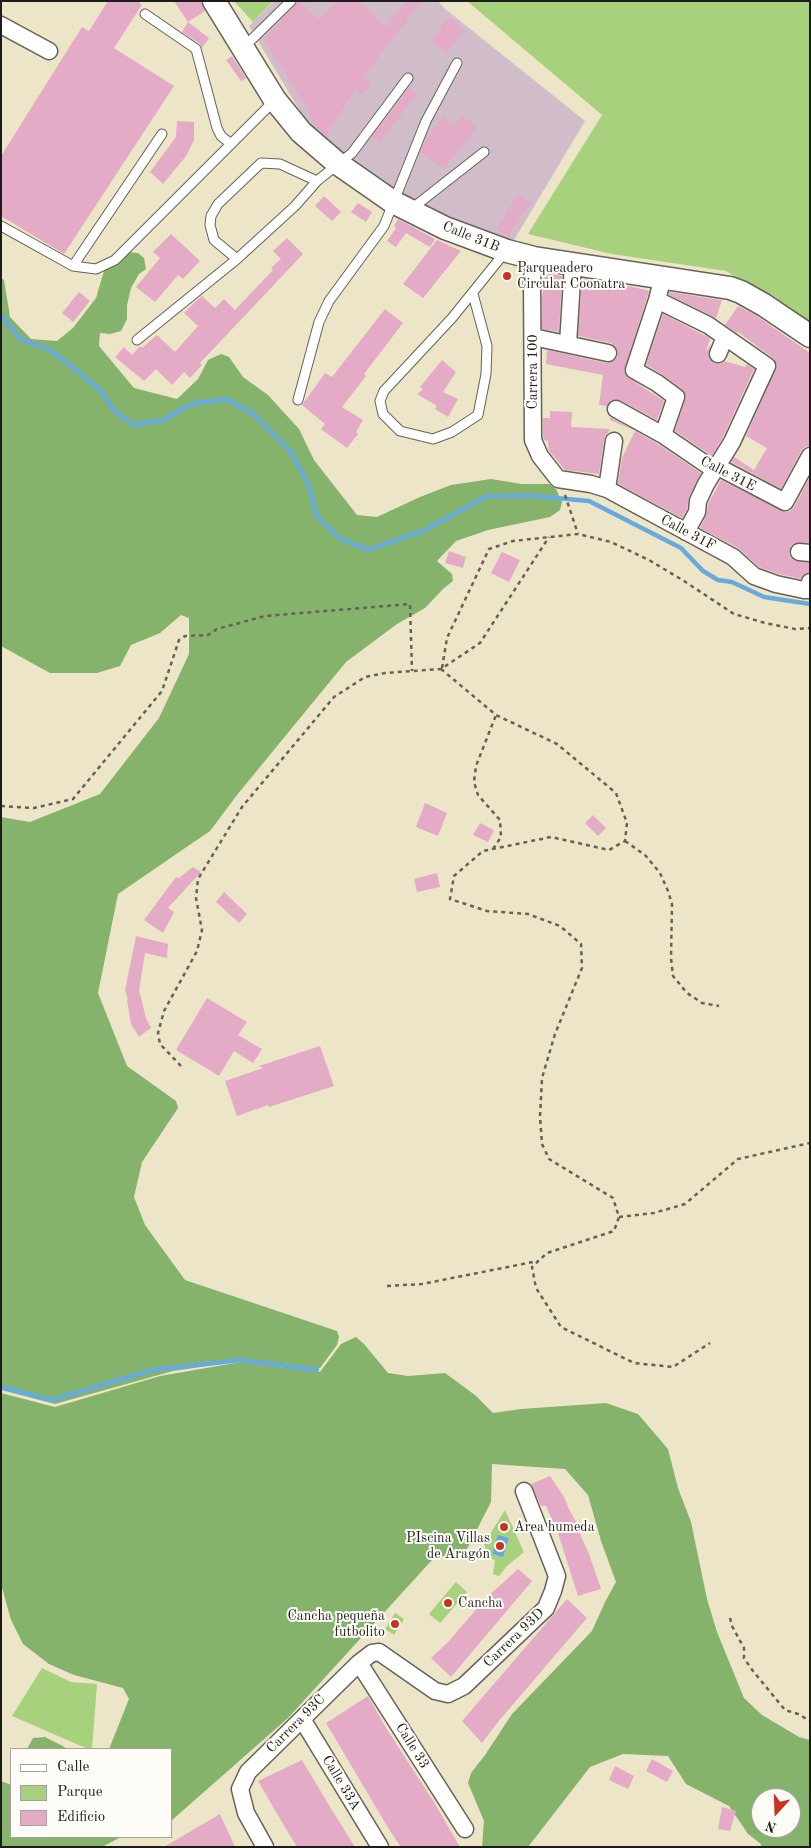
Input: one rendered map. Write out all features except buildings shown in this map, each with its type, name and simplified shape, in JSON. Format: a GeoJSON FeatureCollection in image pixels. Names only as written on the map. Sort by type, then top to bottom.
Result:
{"type":"FeatureCollection","features":[{"type":"Feature","properties":{"kind":"street","name":"Calle 31B"},"geometry":{"type":"LineString","coordinates":[[214,1],[275,100],[302,132],[338,164],[401,206],[445,228],[507,251],[534,258],[720,285],[741,292],[810,336]]}},
{"type":"Feature","properties":{"kind":"street"},"geometry":{"type":"LineString","coordinates":[[1,25],[49,51]]}},
{"type":"Feature","properties":{"kind":"street","name":"Carrera 100"},"geometry":{"type":"LineString","coordinates":[[534,258],[532,279],[533,440],[540,456],[558,478]]}},
{"type":"Feature","properties":{"kind":"street"},"geometry":{"type":"LineString","coordinates":[[568,344],[573,264]]}},
{"type":"Feature","properties":{"kind":"street"},"geometry":{"type":"LineString","coordinates":[[663,277],[634,370],[657,383],[676,397],[663,435]]}},
{"type":"Feature","properties":{"kind":"street"},"geometry":{"type":"LineString","coordinates":[[657,300],[708,325],[767,366],[732,442],[706,484],[698,501],[696,512],[686,532]]}},
{"type":"Feature","properties":{"kind":"street"},"geometry":{"type":"LineString","coordinates":[[532,337],[608,353]]}},
{"type":"Feature","properties":{"kind":"street"},"geometry":{"type":"LineString","coordinates":[[718,354],[725,337]]}},
{"type":"Feature","properties":{"kind":"street","name":"Calle 31E"},"geometry":{"type":"LineString","coordinates":[[616,409],[663,435],[713,469],[722,469],[785,502],[810,456]]}},
{"type":"Feature","properties":{"kind":"street"},"geometry":{"type":"LineString","coordinates":[[607,490],[614,441]]}},
{"type":"Feature","properties":{"kind":"street","name":"Calle 31F"},"geometry":{"type":"LineString","coordinates":[[558,478],[591,484],[607,490],[733,557],[754,576],[798,590],[809,586]]}},
{"type":"Feature","properties":{"kind":"street","name":"Carrera 93D"},"geometry":{"type":"LineString","coordinates":[[379,1652],[435,1691],[448,1694],[464,1686],[546,1608],[557,1576],[524,1491]]}},
{"type":"Feature","properties":{"kind":"street","name":"Carrera 93C"},"geometry":{"type":"LineString","coordinates":[[265,1847],[246,1813],[240,1789],[248,1772],[359,1663],[372,1653],[379,1652]]}},
{"type":"Feature","properties":{"kind":"street","name":"Calle 33"},"geometry":{"type":"LineString","coordinates":[[359,1663],[465,1829]]}},
{"type":"Feature","properties":{"kind":"street","name":"Calle 33A"},"geometry":{"type":"LineString","coordinates":[[302,1719],[380,1847]]}},
{"type":"Feature","properties":{"kind":"lane"},"geometry":{"type":"LineString","coordinates":[[243,48],[291,1]]}},
{"type":"Feature","properties":{"kind":"lane"},"geometry":{"type":"LineString","coordinates":[[145,14],[196,49],[216,128],[230,143]]}},
{"type":"Feature","properties":{"kind":"lane"},"geometry":{"type":"LineString","coordinates":[[401,206],[426,121],[457,63]]}},
{"type":"Feature","properties":{"kind":"lane"},"geometry":{"type":"LineString","coordinates":[[137,340],[236,259],[295,206],[317,181],[352,152],[408,78]]}},
{"type":"Feature","properties":{"kind":"lane"},"geometry":{"type":"LineString","coordinates":[[1,226],[73,266],[96,269],[115,260],[275,100]]}},
{"type":"Feature","properties":{"kind":"lane"},"geometry":{"type":"LineString","coordinates":[[73,266],[162,134]]}},
{"type":"Feature","properties":{"kind":"lane"},"geometry":{"type":"LineString","coordinates":[[298,400],[319,322],[329,301],[384,226],[401,206],[484,152]]}},
{"type":"Feature","properties":{"kind":"lane"},"geometry":{"type":"LineString","coordinates":[[236,259],[214,240],[210,216],[218,204],[261,163],[280,164],[317,181]]}},
{"type":"Feature","properties":{"kind":"lane"},"geometry":{"type":"LineString","coordinates":[[473,294],[487,346],[486,374],[478,414],[452,432],[433,439],[400,431],[383,414],[380,401],[384,391],[452,318],[507,251]]}},
{"type":"Feature","properties":{"kind":"path"},"geometry":{"type":"LineString","coordinates":[[566,496],[578,534]]}},
{"type":"Feature","properties":{"kind":"path"},"geometry":{"type":"LineString","coordinates":[[441,669],[447,638],[489,548],[513,541],[548,537],[578,534],[611,542],[649,560],[734,614],[795,629],[810,628]]}},
{"type":"Feature","properties":{"kind":"path"},"geometry":{"type":"LineString","coordinates":[[181,1066],[160,1044],[158,1033],[164,1012],[197,950],[202,930],[196,898],[198,879],[242,807],[334,697],[365,677],[385,673],[441,669],[480,643],[548,537]]}},
{"type":"Feature","properties":{"kind":"path"},"geometry":{"type":"LineString","coordinates":[[1,806],[34,808],[73,799],[162,691],[179,640],[185,636],[208,635],[217,629],[265,616],[410,604],[412,671]]}},
{"type":"Feature","properties":{"kind":"path"},"geometry":{"type":"LineString","coordinates":[[441,669],[496,715],[557,744],[616,793],[627,823],[625,841]]}},
{"type":"Feature","properties":{"kind":"path"},"geometry":{"type":"LineString","coordinates":[[493,849],[501,837],[500,820],[478,795],[474,782],[476,766],[496,715]]}},
{"type":"Feature","properties":{"kind":"path"},"geometry":{"type":"LineString","coordinates":[[625,841],[608,850],[551,837],[483,851],[454,876],[450,899],[486,911],[528,914],[560,926],[581,944],[582,968],[555,1034],[542,1078],[540,1117],[542,1144],[549,1160],[613,1198],[619,1217],[614,1231],[546,1253],[532,1267],[536,1288],[561,1327],[634,1363],[673,1367],[710,1343]]}},
{"type":"Feature","properties":{"kind":"path"},"geometry":{"type":"LineString","coordinates":[[625,841],[645,855],[660,873],[668,892],[672,904],[671,958],[674,976],[687,993],[702,1002],[719,1006]]}},
{"type":"Feature","properties":{"kind":"path"},"geometry":{"type":"LineString","coordinates":[[619,1217],[654,1213],[684,1204],[738,1159],[810,1143]]}},
{"type":"Feature","properties":{"kind":"path"},"geometry":{"type":"LineString","coordinates":[[387,1286],[422,1284],[539,1261]]}},
{"type":"Feature","properties":{"kind":"path"},"geometry":{"type":"LineString","coordinates":[[730,1618],[732,1626],[744,1648],[744,1658],[753,1671],[785,1710],[798,1714],[810,1721]]}},
{"type":"Feature","properties":{"kind":"shaded area"},"geometry":{"type":"Polygon","coordinates":[[[274,1],[438,1],[444,8],[585,121],[511,245],[402,197],[312,131],[249,26],[274,1]]]}},
{"type":"Feature","properties":{"kind":"green space"},"geometry":{"type":"Polygon","coordinates":[[[234,1],[273,1],[253,22],[234,1]]]}},
{"type":"Feature","properties":{"kind":"green space"},"geometry":{"type":"Polygon","coordinates":[[[467,1],[810,1],[810,323],[726,271],[612,254],[528,234],[602,115],[467,1]]]}},
{"type":"Feature","properties":{"kind":"green space"},"geometry":{"type":"Polygon","coordinates":[[[128,252],[138,253],[144,258],[146,269],[139,274],[131,288],[127,305],[127,319],[121,331],[110,334],[100,333],[99,346],[134,388],[177,399],[198,379],[208,360],[221,354],[229,357],[243,377],[268,395],[299,429],[314,460],[357,515],[377,517],[451,485],[491,479],[522,484],[549,484],[556,489],[562,502],[560,510],[550,517],[488,530],[456,541],[437,561],[452,574],[453,581],[425,608],[397,624],[346,662],[237,795],[210,831],[118,894],[98,993],[127,1066],[176,1101],[178,1108],[142,1162],[134,1197],[145,1225],[185,1280],[337,1331],[339,1337],[337,1345],[320,1368],[303,1369],[246,1363],[320,1372],[341,1344],[356,1337],[388,1373],[408,1376],[445,1373],[475,1395],[493,1413],[521,1409],[606,1403],[638,1414],[668,1449],[678,1488],[691,1522],[707,1599],[717,1632],[744,1698],[762,1715],[799,1737],[810,1740],[810,1847],[761,1847],[761,1844],[753,1838],[801,1838],[801,1788],[751,1788],[751,1836],[729,1806],[686,1784],[668,1756],[623,1754],[590,1767],[528,1847],[482,1847],[484,1821],[468,1783],[471,1773],[512,1714],[592,1631],[616,1582],[601,1541],[588,1495],[565,1469],[492,1464],[491,1502],[467,1549],[432,1560],[288,1718],[172,1820],[172,1748],[109,1748],[129,1699],[123,1688],[74,1675],[49,1664],[23,1644],[11,1620],[1,1584],[1,1393],[55,1407],[160,1376],[241,1362],[173,1371],[55,1404],[1,1390],[1,817],[30,822],[100,794],[159,718],[189,654],[189,618],[181,615],[160,633],[131,645],[120,666],[97,673],[50,673],[1,646],[1,278],[4,280],[10,317],[31,339],[57,341],[73,328],[96,298],[104,271],[128,252]]]}},
{"type":"Feature","properties":{"kind":"green space","name":"Area humeda"},"geometry":{"type":"Polygon","coordinates":[[[505,1510],[524,1552],[507,1566],[499,1576],[493,1574],[495,1560],[489,1558],[484,1544],[505,1510]]]}},
{"type":"Feature","properties":{"kind":"green space","name":"Cancha"},"geometry":{"type":"Polygon","coordinates":[[[456,1582],[467,1592],[440,1623],[429,1614],[456,1582]]]}},
{"type":"Feature","properties":{"kind":"green space","name":"Cancha pequeña futbolito"},"geometry":{"type":"Polygon","coordinates":[[[395,1613],[404,1619],[394,1635],[385,1629],[395,1613]]]}},
{"type":"Feature","properties":{"kind":"green space"},"geometry":{"type":"Polygon","coordinates":[[[42,1668],[71,1682],[97,1684],[92,1748],[86,1748],[12,1716],[42,1668]]]}},
{"type":"Feature","properties":{"kind":"green space"},"geometry":{"type":"Polygon","coordinates":[[[45,1737],[66,1748],[28,1748],[33,1738],[45,1737]]]}},
{"type":"Feature","properties":{"kind":"green space"},"geometry":{"type":"Polygon","coordinates":[[[1,1781],[10,1785],[10,1838],[119,1838],[102,1847],[1,1847],[1,1781]]]}},
{"type":"Feature","properties":{"kind":"water","name":"PIscina Villas de Aragón"},"geometry":{"type":"Polygon","coordinates":[[[498,1535],[509,1538],[503,1557],[492,1554],[498,1535]]]}},
{"type":"Feature","properties":{"kind":"waterway"},"geometry":{"type":"LineString","coordinates":[[1,315],[20,339],[48,349],[65,361],[101,391],[114,411],[134,425],[164,420],[183,408],[197,403],[226,399],[252,413],[291,452],[310,488],[316,515],[339,538],[368,550],[425,530],[487,496],[534,496],[589,501],[681,548],[703,571],[718,580],[732,582],[764,597],[810,604]]}},
{"type":"Feature","properties":{"kind":"waterway"},"geometry":{"type":"LineString","coordinates":[[1,1387],[52,1400],[152,1370],[241,1360],[317,1370]]}},
{"type":"Feature","properties":{"kind":"place","name":"Parqueadero Circular Coonatra"},"geometry":{"type":"Point","coordinates":[507,276]}},
{"type":"Feature","properties":{"kind":"place","name":"Area humeda"},"geometry":{"type":"Point","coordinates":[504,1527]}},
{"type":"Feature","properties":{"kind":"place","name":"PIscina Villas de Aragón"},"geometry":{"type":"Point","coordinates":[500,1546]}},
{"type":"Feature","properties":{"kind":"place","name":"Cancha"},"geometry":{"type":"Point","coordinates":[448,1603]}},
{"type":"Feature","properties":{"kind":"place","name":"Cancha pequeña futbolito"},"geometry":{"type":"Point","coordinates":[395,1624]}}]}
